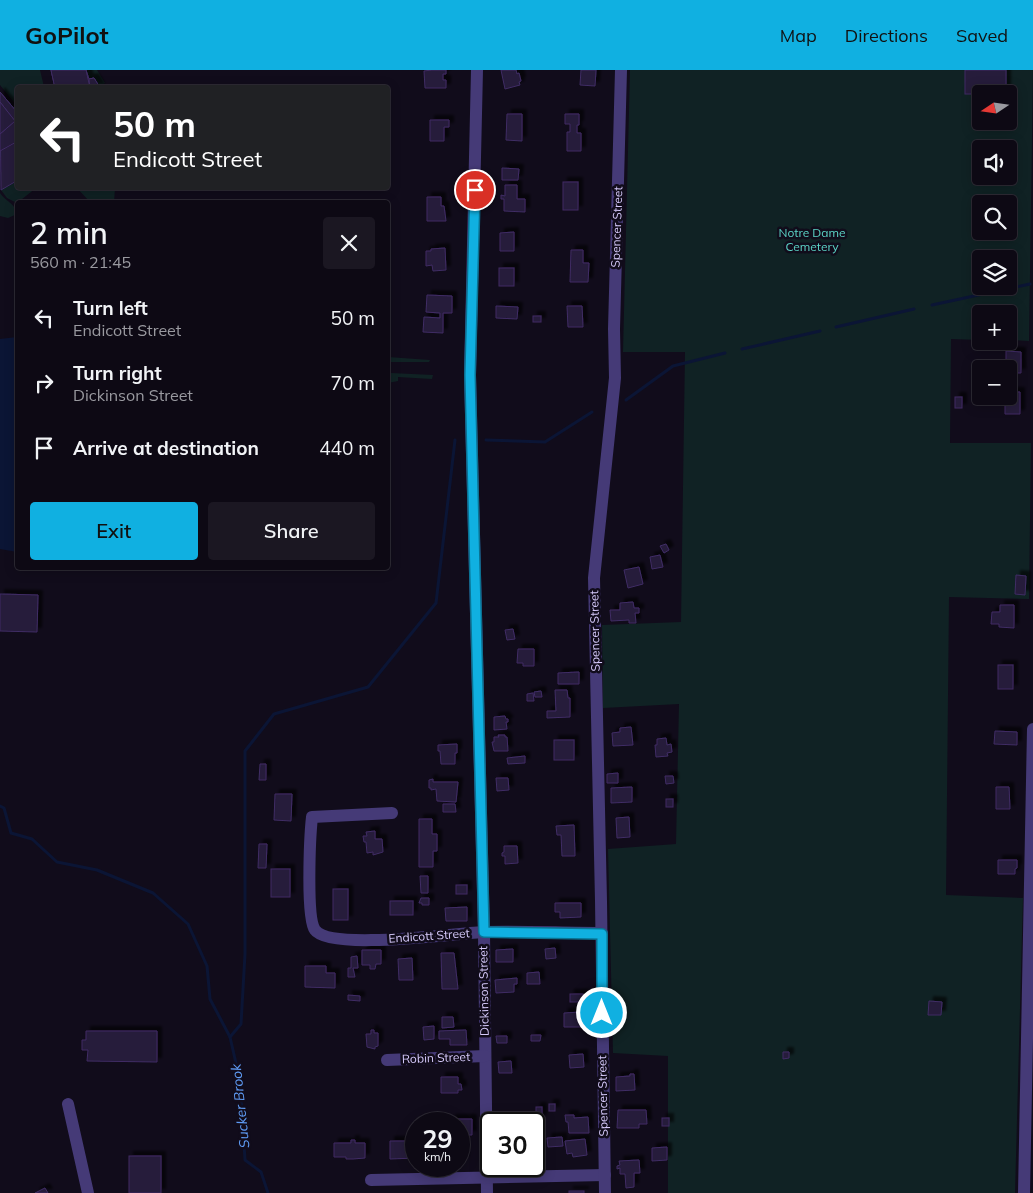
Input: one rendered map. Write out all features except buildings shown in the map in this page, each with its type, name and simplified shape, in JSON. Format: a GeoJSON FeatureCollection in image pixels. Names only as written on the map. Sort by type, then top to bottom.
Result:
{"type":"FeatureCollection","features":[{"type":"Feature","properties":{"kind":"street","name":"Dickinson Street"},"geometry":{"type":"LineString","coordinates":[[477,70],[470,375],[484,932],[487,1193]]}},
{"type":"Feature","properties":{"kind":"street","name":"Spencer Street"},"geometry":{"type":"LineString","coordinates":[[605,1193],[602,934],[594,578],[615,378],[614,329],[621,70]]}},
{"type":"Feature","properties":{"kind":"street"},"geometry":{"type":"LineString","coordinates":[[1024,1193],[1033,729]]}},
{"type":"Feature","properties":{"kind":"street","name":"Endicott Street"},"geometry":{"type":"LineString","coordinates":[[392,813],[312,817],[310,907],[313,927],[318,933],[344,939],[400,940],[484,932],[602,934]]}},
{"type":"Feature","properties":{"kind":"street","name":"Robin Street"},"geometry":{"type":"LineString","coordinates":[[387,1060],[485,1056]]}},
{"type":"Feature","properties":{"kind":"street"},"geometry":{"type":"LineString","coordinates":[[68,1104],[88,1193]]}},
{"type":"Feature","properties":{"kind":"street"},"geometry":{"type":"LineString","coordinates":[[371,1180],[605,1175]]}},
{"type":"Feature","properties":{"kind":"green space"},"geometry":{"type":"Polygon","coordinates":[[[0,70],[40,70],[44,85],[15,85],[15,104],[0,85],[0,70]]]}},
{"type":"Feature","properties":{"kind":"green space"},"geometry":{"type":"Polygon","coordinates":[[[86,70],[97,70],[105,83],[98,85],[94,78],[89,79],[86,70]]]}},
{"type":"Feature","properties":{"kind":"green space","name":"Notre Dame Cemetery"},"geometry":{"type":"Polygon","coordinates":[[[630,70],[1033,70],[1029,341],[1017,340],[1017,305],[972,305],[972,340],[951,339],[950,443],[1031,443],[1029,599],[949,597],[946,895],[1023,898],[1015,1193],[668,1193],[668,1056],[613,1053],[608,849],[676,844],[679,704],[603,708],[602,625],[681,622],[685,352],[623,352],[630,70]]]}},
{"type":"Feature","properties":{"kind":"green space"},"geometry":{"type":"Polygon","coordinates":[[[15,182],[15,190],[33,190],[21,200],[15,200],[15,202],[7,198],[1,190],[15,182]]]}},
{"type":"Feature","properties":{"kind":"green space"},"geometry":{"type":"Polygon","coordinates":[[[79,190],[115,190],[114,200],[88,200],[79,190]]]}},
{"type":"Feature","properties":{"kind":"green space"},"geometry":{"type":"Polygon","coordinates":[[[0,193],[15,208],[15,215],[8,218],[0,216],[0,193]]]}},
{"type":"Feature","properties":{"kind":"green space"},"geometry":{"type":"Polygon","coordinates":[[[390,357],[430,360],[429,362],[390,362],[390,357]]]}},
{"type":"Feature","properties":{"kind":"green space"},"geometry":{"type":"Polygon","coordinates":[[[390,373],[433,375],[432,379],[398,377],[398,381],[390,383],[390,373]]]}},
{"type":"Feature","properties":{"kind":"water"},"geometry":{"type":"Polygon","coordinates":[[[15,337],[15,552],[0,549],[0,339],[15,337]]]}},
{"type":"Feature","properties":{"kind":"waterway"},"geometry":{"type":"LineString","coordinates":[[932,305],[1030,284]]}},
{"type":"Feature","properties":{"kind":"waterway"},"geometry":{"type":"LineString","coordinates":[[836,327],[914,309]]}},
{"type":"Feature","properties":{"kind":"waterway"},"geometry":{"type":"LineString","coordinates":[[742,349],[820,331]]}},
{"type":"Feature","properties":{"kind":"waterway"},"geometry":{"type":"LineString","coordinates":[[626,400],[673,366],[725,353]]}},
{"type":"Feature","properties":{"kind":"waterway"},"geometry":{"type":"LineString","coordinates":[[486,440],[545,442],[592,412]]}},
{"type":"Feature","properties":{"kind":"waterway"},"geometry":{"type":"LineString","coordinates":[[230,1037],[241,1024],[245,954],[245,751],[274,714],[368,687],[436,603],[455,440]]}},
{"type":"Feature","properties":{"kind":"waterway","name":"Sucker Brook"},"geometry":{"type":"LineString","coordinates":[[0,806],[4,808],[11,833],[32,839],[57,862],[97,870],[153,893],[188,924],[207,966],[210,999],[230,1037],[240,1081],[245,1160],[261,1172],[268,1193]]}},
{"type":"Feature","properties":{"kind":"route"},"geometry":{"type":"LineString","coordinates":[[475,190],[470,375],[484,932],[602,934],[602,1013]]}}]}
